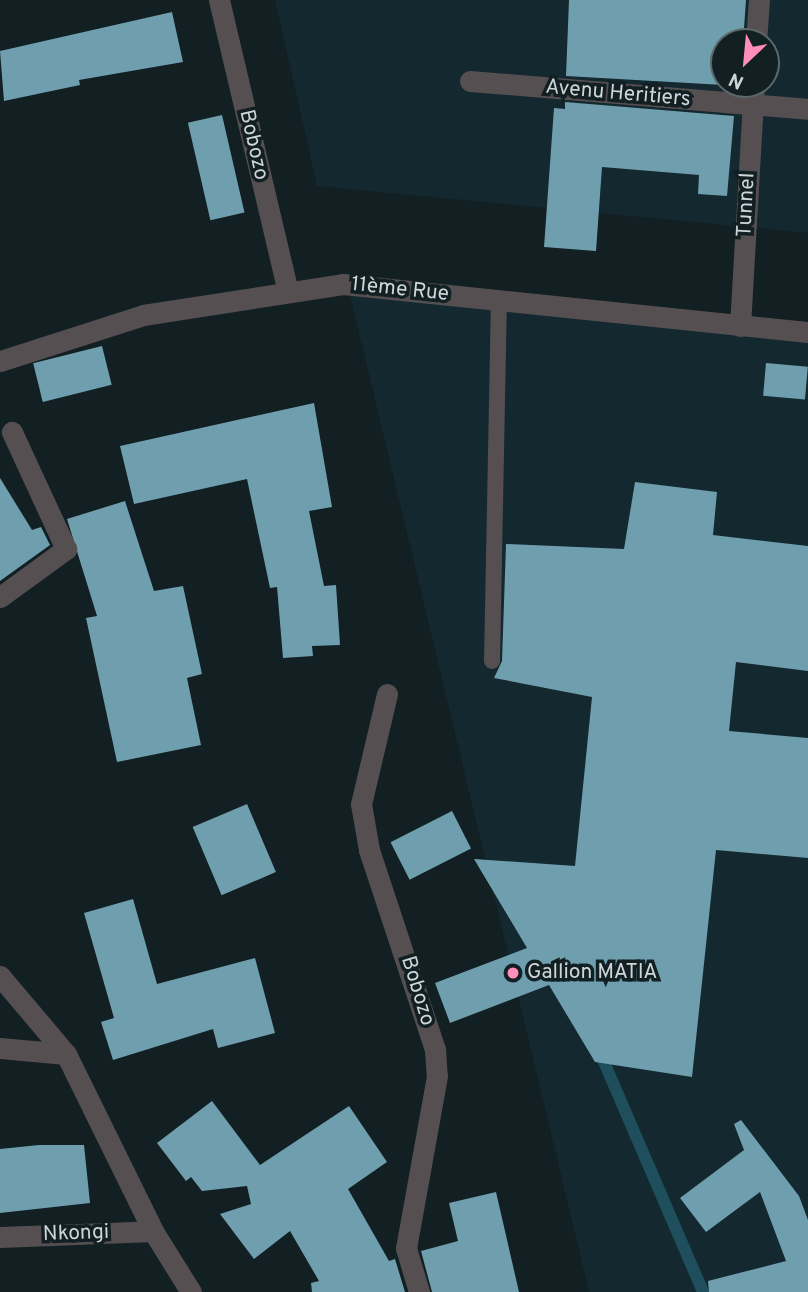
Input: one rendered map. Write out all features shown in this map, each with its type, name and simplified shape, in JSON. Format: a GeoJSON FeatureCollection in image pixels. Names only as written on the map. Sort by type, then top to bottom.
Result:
{"type":"FeatureCollection","features":[{"type":"Feature","properties":{"kind":"street","name":"Bobozo"},"geometry":{"type":"LineString","coordinates":[[219,0],[288,291]]}},
{"type":"Feature","properties":{"kind":"street"},"geometry":{"type":"LineString","coordinates":[[757,28],[759,0]]}},
{"type":"Feature","properties":{"kind":"street","name":"Avenu Heritiers"},"geometry":{"type":"LineString","coordinates":[[470,81],[808,109]]}},
{"type":"Feature","properties":{"kind":"street","name":"Tunnel"},"geometry":{"type":"LineString","coordinates":[[740,326],[753,98]]}},
{"type":"Feature","properties":{"kind":"street","name":"11ème Rue"},"geometry":{"type":"LineString","coordinates":[[0,361],[144,315],[343,284],[808,332]]}},
{"type":"Feature","properties":{"kind":"street"},"geometry":{"type":"LineString","coordinates":[[0,597],[66,549],[12,432]]}},
{"type":"Feature","properties":{"kind":"street","name":"Bobozo"},"geometry":{"type":"LineString","coordinates":[[387,694],[361,804],[369,850],[435,1050],[437,1076],[406,1248],[419,1292]]}},
{"type":"Feature","properties":{"kind":"street"},"geometry":{"type":"LineString","coordinates":[[0,976],[66,1054],[153,1231],[191,1292]]}},
{"type":"Feature","properties":{"kind":"street"},"geometry":{"type":"LineString","coordinates":[[0,1048],[66,1054]]}},
{"type":"Feature","properties":{"kind":"street","name":"Nkongi"},"geometry":{"type":"LineString","coordinates":[[0,1237],[153,1231]]}},
{"type":"Feature","properties":{"kind":"lane"},"geometry":{"type":"LineString","coordinates":[[492,661],[499,301]]}},
{"type":"Feature","properties":{"kind":"shaded area"},"geometry":{"type":"Polygon","coordinates":[[[275,0],[808,0],[808,233],[317,186],[275,0]]]}},
{"type":"Feature","properties":{"kind":"shaded area"},"geometry":{"type":"Polygon","coordinates":[[[348,287],[808,333],[808,1292],[589,1292],[348,287]]]}},
{"type":"Feature","properties":{"kind":"building"},"geometry":{"type":"Polygon","coordinates":[[[569,0],[746,0],[744,28],[710,28],[710,84],[566,76],[569,0]]]}},
{"type":"Feature","properties":{"kind":"building"},"geometry":{"type":"Polygon","coordinates":[[[172,12],[183,62],[79,80],[80,85],[4,101],[0,51],[172,12]]]}},
{"type":"Feature","properties":{"kind":"building"},"geometry":{"type":"Polygon","coordinates":[[[565,102],[734,116],[727,196],[698,194],[699,175],[602,167],[596,251],[544,247],[554,108],[565,109],[565,102]]]}},
{"type":"Feature","properties":{"kind":"building"},"geometry":{"type":"Polygon","coordinates":[[[222,115],[244,212],[210,220],[188,123],[222,115]]]}},
{"type":"Feature","properties":{"kind":"building"},"geometry":{"type":"Polygon","coordinates":[[[102,346],[112,385],[43,402],[33,363],[102,346]]]}},
{"type":"Feature","properties":{"kind":"building"},"geometry":{"type":"Polygon","coordinates":[[[766,363],[808,367],[805,400],[763,396],[766,363]]]}},
{"type":"Feature","properties":{"kind":"building"},"geometry":{"type":"Polygon","coordinates":[[[314,403],[332,507],[309,511],[324,586],[336,585],[340,645],[312,646],[313,656],[283,658],[277,587],[270,588],[247,479],[134,504],[120,446],[314,403]]]}},
{"type":"Feature","properties":{"kind":"building"},"geometry":{"type":"Polygon","coordinates":[[[0,478],[32,530],[41,527],[50,545],[0,581],[0,478]]]}},
{"type":"Feature","properties":{"kind":"building"},"geometry":{"type":"Polygon","coordinates":[[[635,482],[717,492],[713,535],[808,546],[808,671],[736,662],[729,731],[808,738],[808,858],[716,850],[692,1077],[595,1062],[549,985],[450,1023],[435,983],[527,948],[474,859],[575,866],[592,697],[494,678],[502,661],[506,544],[624,549],[635,482]]]}},
{"type":"Feature","properties":{"kind":"building"},"geometry":{"type":"Polygon","coordinates":[[[125,501],[154,591],[183,586],[202,674],[187,678],[201,745],[117,762],[86,618],[97,616],[67,519],[125,501]]]}},
{"type":"Feature","properties":{"kind":"building"},"geometry":{"type":"Polygon","coordinates":[[[247,804],[276,872],[222,895],[193,827],[247,804]]]}},
{"type":"Feature","properties":{"kind":"building"},"geometry":{"type":"Polygon","coordinates":[[[452,811],[471,848],[410,880],[391,842],[452,811]]]}},
{"type":"Feature","properties":{"kind":"building"},"geometry":{"type":"Polygon","coordinates":[[[133,899],[157,984],[255,958],[275,1033],[218,1048],[213,1029],[113,1060],[101,1022],[114,1018],[84,913],[133,899]]]}},
{"type":"Feature","properties":{"kind":"building"},"geometry":{"type":"Polygon","coordinates":[[[212,1101],[260,1165],[349,1106],[387,1162],[348,1189],[389,1261],[395,1259],[405,1292],[312,1292],[311,1283],[319,1281],[290,1231],[254,1259],[220,1214],[251,1204],[247,1186],[202,1191],[191,1177],[186,1181],[157,1143],[212,1101]]]}},
{"type":"Feature","properties":{"kind":"building"},"geometry":{"type":"Polygon","coordinates":[[[741,1120],[799,1196],[808,1220],[808,1292],[709,1292],[708,1281],[786,1261],[760,1192],[706,1232],[680,1198],[744,1150],[734,1124],[741,1120]]]}},
{"type":"Feature","properties":{"kind":"building"},"geometry":{"type":"Polygon","coordinates":[[[39,1145],[84,1145],[90,1203],[0,1213],[0,1149],[39,1145]]]}},
{"type":"Feature","properties":{"kind":"building"},"geometry":{"type":"Polygon","coordinates":[[[496,1192],[519,1292],[432,1292],[421,1251],[458,1241],[449,1203],[496,1192]]]}},
{"type":"Feature","properties":{"kind":"waterway"},"geometry":{"type":"LineString","coordinates":[[598,1048],[703,1292]]}},
{"type":"Feature","properties":{"kind":"place","name":"Gallion MATIA"},"geometry":{"type":"Point","coordinates":[513,973]}}]}
